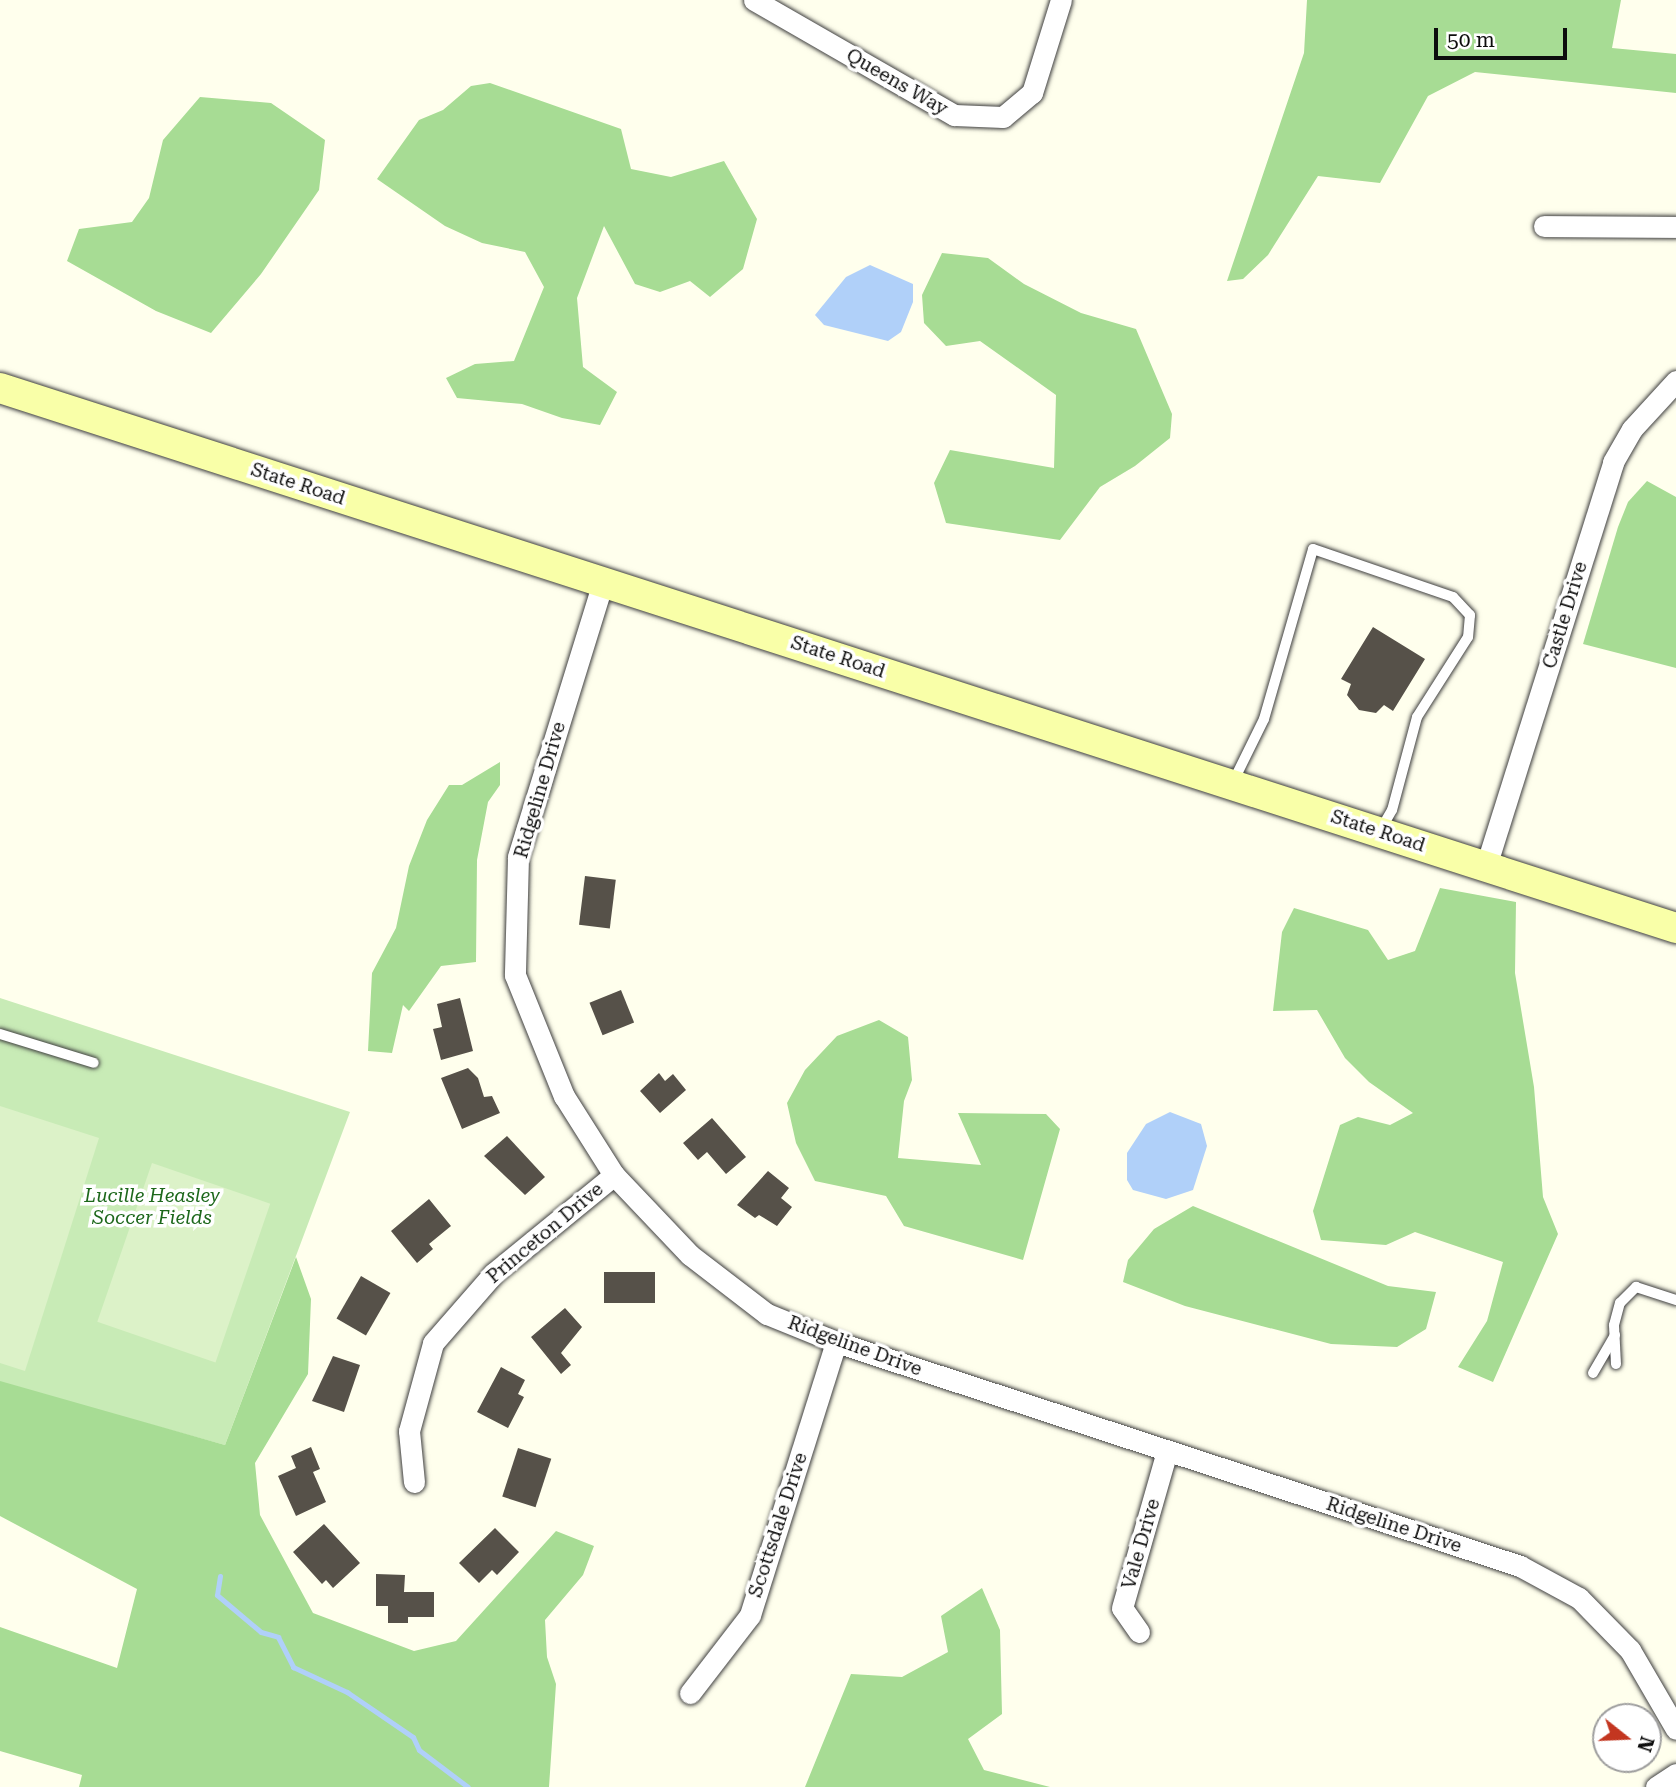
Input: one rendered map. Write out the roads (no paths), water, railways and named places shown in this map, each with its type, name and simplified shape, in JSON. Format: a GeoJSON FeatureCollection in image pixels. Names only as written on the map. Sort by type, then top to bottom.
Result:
{"type":"FeatureCollection","features":[{"type":"Feature","properties":{"kind":"main road","name":"State Road"},"geometry":{"type":"LineString","coordinates":[[0,388],[1676,928]]}},
{"type":"Feature","properties":{"kind":"street","name":"Queens Way"},"geometry":{"type":"LineString","coordinates":[[754,0],[954,115],[1003,117],[1032,93],[1061,0]]}},
{"type":"Feature","properties":{"kind":"street"},"geometry":{"type":"LineString","coordinates":[[1544,226],[1676,227]]}},
{"type":"Feature","properties":{"kind":"street","name":"Castle Drive"},"geometry":{"type":"LineString","coordinates":[[1486,866],[1613,463],[1632,429],[1676,381]]}},
{"type":"Feature","properties":{"kind":"street","name":"Ridgeline Drive"},"geometry":{"type":"LineString","coordinates":[[603,582],[518,857],[515,975],[564,1096],[614,1175],[690,1255],[767,1314],[836,1342],[1520,1566],[1578,1598],[1630,1650],[1676,1729]]}},
{"type":"Feature","properties":{"kind":"street","name":"Princeton Drive"},"geometry":{"type":"LineString","coordinates":[[414,1482],[409,1431],[433,1343],[494,1273],[614,1175]]}},
{"type":"Feature","properties":{"kind":"street","name":"Scottsdale Drive"},"geometry":{"type":"LineString","coordinates":[[690,1693],[750,1615],[836,1342]]}},
{"type":"Feature","properties":{"kind":"street","name":"Vale Drive"},"geometry":{"type":"LineString","coordinates":[[1139,1632],[1122,1608],[1167,1451]]}},
{"type":"Feature","properties":{"kind":"street"},"geometry":{"type":"LineString","coordinates":[[1656,1787],[1676,1774]]}},
{"type":"Feature","properties":{"kind":"lane"},"geometry":{"type":"LineString","coordinates":[[1233,784],[1264,719],[1313,549],[1453,597],[1470,615],[1468,637],[1417,717],[1406,746],[1392,810],[1380,832]]}},
{"type":"Feature","properties":{"kind":"lane"},"geometry":{"type":"LineString","coordinates":[[0,1034],[94,1063]]}},
{"type":"Feature","properties":{"kind":"lane"},"geometry":{"type":"LineString","coordinates":[[1616,1364],[1615,1335],[1620,1303],[1636,1287],[1676,1300]]}},
{"type":"Feature","properties":{"kind":"lane"},"geometry":{"type":"LineString","coordinates":[[1593,1373],[1615,1335]]}},
{"type":"Feature","properties":{"kind":"water"},"geometry":{"type":"Polygon","coordinates":[[[870,265],[913,284],[913,302],[901,332],[888,341],[824,325],[815,315],[846,277],[870,265]]]}},
{"type":"Feature","properties":{"kind":"water"},"geometry":{"type":"Polygon","coordinates":[[[1170,1112],[1201,1124],[1207,1146],[1193,1190],[1166,1199],[1133,1190],[1127,1180],[1127,1153],[1146,1124],[1170,1112]]]}},
{"type":"Feature","properties":{"kind":"waterway"},"geometry":{"type":"LineString","coordinates":[[220,1576],[217,1595],[261,1632],[278,1637],[293,1667],[347,1692],[413,1737],[419,1750],[468,1787]]}},
{"type":"Feature","properties":{"kind":"park label","name":"Lucille Heasley Soccer Fields"},"geometry":{"type":"Point","coordinates":[152,1207]}}]}
